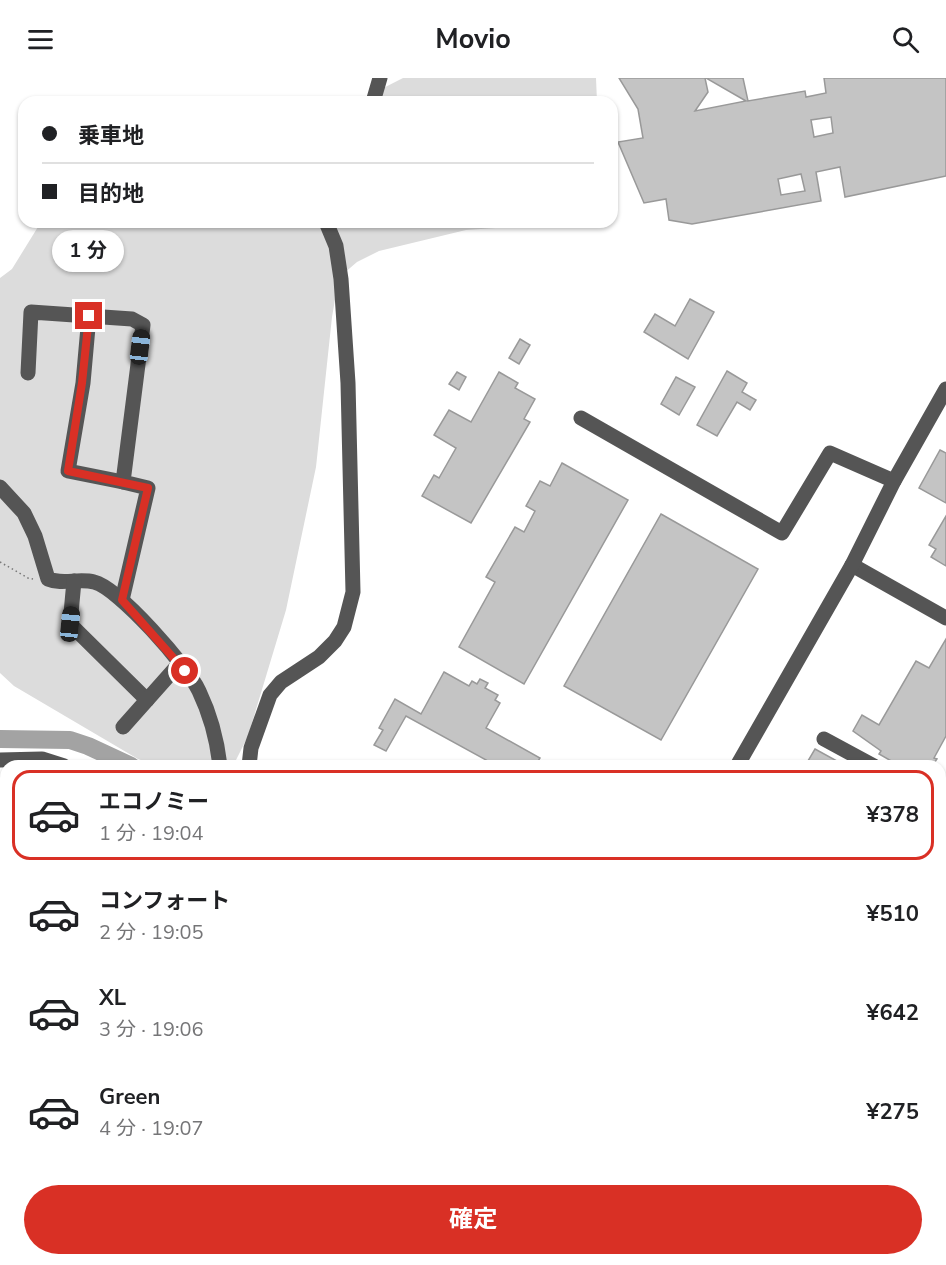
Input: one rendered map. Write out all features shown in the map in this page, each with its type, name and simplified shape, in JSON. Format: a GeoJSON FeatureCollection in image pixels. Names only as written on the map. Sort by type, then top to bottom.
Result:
{"type":"FeatureCollection","features":[{"type":"Feature","properties":{"kind":"street"},"geometry":{"type":"LineString","coordinates":[[375,96],[380,78]]}},
{"type":"Feature","properties":{"kind":"street"},"geometry":{"type":"LineString","coordinates":[[250,760],[251,748],[270,695],[281,682],[319,657],[335,641],[344,627],[353,592],[348,383],[341,279],[336,246],[328,228]]}},
{"type":"Feature","properties":{"kind":"street"},"geometry":{"type":"LineString","coordinates":[[28,373],[31,312],[132,319],[143,325],[123,482]]}},
{"type":"Feature","properties":{"kind":"street"},"geometry":{"type":"LineString","coordinates":[[89,316],[82,383],[68,471],[148,488],[122,600]]}},
{"type":"Feature","properties":{"kind":"street"},"geometry":{"type":"LineString","coordinates":[[740,760],[852,565],[894,481],[946,389]]}},
{"type":"Feature","properties":{"kind":"street"},"geometry":{"type":"LineString","coordinates":[[581,418],[782,533],[830,453],[894,481]]}},
{"type":"Feature","properties":{"kind":"street"},"geometry":{"type":"LineString","coordinates":[[0,487],[24,513],[35,536],[48,579],[93,582],[122,600],[179,664],[198,689],[216,730],[219,760]]}},
{"type":"Feature","properties":{"kind":"street"},"geometry":{"type":"LineString","coordinates":[[852,565],[946,618]]}},
{"type":"Feature","properties":{"kind":"street"},"geometry":{"type":"LineString","coordinates":[[74,581],[70,624],[147,700]]}},
{"type":"Feature","properties":{"kind":"street"},"geometry":{"type":"LineString","coordinates":[[123,727],[179,664]]}},
{"type":"Feature","properties":{"kind":"street"},"geometry":{"type":"LineString","coordinates":[[824,739],[863,760]]}},
{"type":"Feature","properties":{"kind":"street"},"geometry":{"type":"LineString","coordinates":[[0,760],[45,760]]}},
{"type":"Feature","properties":{"kind":"path"},"geometry":{"type":"LineString","coordinates":[[0,562],[28,578],[48,579]]}},
{"type":"Feature","properties":{"kind":"shaded area"},"geometry":{"type":"Polygon","coordinates":[[[403,78],[596,78],[597,96],[368,96],[403,78]]]}},
{"type":"Feature","properties":{"kind":"shaded area"},"geometry":{"type":"Polygon","coordinates":[[[37,228],[496,228],[466,230],[379,251],[357,262],[343,274],[337,288],[332,317],[316,467],[286,610],[248,736],[236,760],[138,759],[14,686],[0,673],[0,278],[12,269],[37,228]]]}},
{"type":"Feature","properties":{"kind":"building"},"geometry":{"type":"Polygon","coordinates":[[[619,78],[705,78],[708,92],[695,111],[746,101],[706,78],[743,78],[748,101],[805,91],[806,97],[826,93],[824,78],[946,78],[946,176],[845,197],[840,167],[816,172],[821,201],[692,224],[669,220],[666,199],[644,203],[618,142],[643,138],[638,109],[619,78]],[[831,117],[811,120],[814,137],[833,133],[831,117]],[[801,174],[778,179],[781,195],[805,191],[801,174]]]}},
{"type":"Feature","properties":{"kind":"building"},"geometry":{"type":"Polygon","coordinates":[[[690,299],[714,312],[688,359],[644,332],[655,314],[675,326],[690,299]]]}},
{"type":"Feature","properties":{"kind":"building"},"geometry":{"type":"Polygon","coordinates":[[[520,339],[530,345],[519,364],[509,358],[520,339]]]}},
{"type":"Feature","properties":{"kind":"building"},"geometry":{"type":"Polygon","coordinates":[[[727,371],[747,383],[742,392],[756,400],[750,410],[737,402],[717,436],[697,425],[727,371]]]}},
{"type":"Feature","properties":{"kind":"building"},"geometry":{"type":"Polygon","coordinates":[[[457,372],[466,377],[459,390],[449,384],[457,372]]]}},
{"type":"Feature","properties":{"kind":"building"},"geometry":{"type":"Polygon","coordinates":[[[499,372],[518,383],[515,388],[535,399],[524,419],[530,422],[471,523],[422,496],[434,475],[439,478],[456,448],[434,435],[449,410],[471,422],[499,372]]]}},
{"type":"Feature","properties":{"kind":"building"},"geometry":{"type":"Polygon","coordinates":[[[676,377],[695,387],[679,415],[661,404],[676,377]]]}},
{"type":"Feature","properties":{"kind":"building"},"geometry":{"type":"Polygon","coordinates":[[[940,450],[946,453],[946,503],[919,488],[940,450]]]}},
{"type":"Feature","properties":{"kind":"building"},"geometry":{"type":"Polygon","coordinates":[[[562,463],[628,500],[524,684],[459,647],[495,582],[486,577],[515,527],[524,532],[535,511],[526,506],[540,481],[550,486],[562,463]]]}},
{"type":"Feature","properties":{"kind":"building"},"geometry":{"type":"Polygon","coordinates":[[[661,514],[758,569],[661,740],[564,686],[661,514]]]}},
{"type":"Feature","properties":{"kind":"building"},"geometry":{"type":"Polygon","coordinates":[[[946,516],[946,566],[931,557],[936,549],[929,545],[946,516]]]}},
{"type":"Feature","properties":{"kind":"building"},"geometry":{"type":"Polygon","coordinates":[[[946,639],[946,736],[934,758],[937,759],[890,760],[879,754],[881,751],[853,731],[862,715],[879,725],[916,661],[929,668],[946,639]]]}},
{"type":"Feature","properties":{"kind":"building"},"geometry":{"type":"Polygon","coordinates":[[[444,672],[469,686],[472,681],[477,684],[480,679],[488,683],[485,688],[498,695],[495,700],[500,703],[486,728],[540,758],[539,760],[486,760],[406,716],[386,751],[374,745],[383,730],[379,728],[395,699],[421,714],[444,672]]]}},
{"type":"Feature","properties":{"kind":"building"},"geometry":{"type":"Polygon","coordinates":[[[815,749],[835,760],[809,760],[815,749]]]}},
{"type":"Feature","properties":{"kind":"waterway"},"geometry":{"type":"LineString","coordinates":[[0,739],[70,740],[118,760]]}},
{"type":"Feature","properties":{"kind":"route"},"geometry":{"type":"LineString","coordinates":[[89,316],[82,383],[68,471],[148,488],[122,600],[185,671]]}}]}
